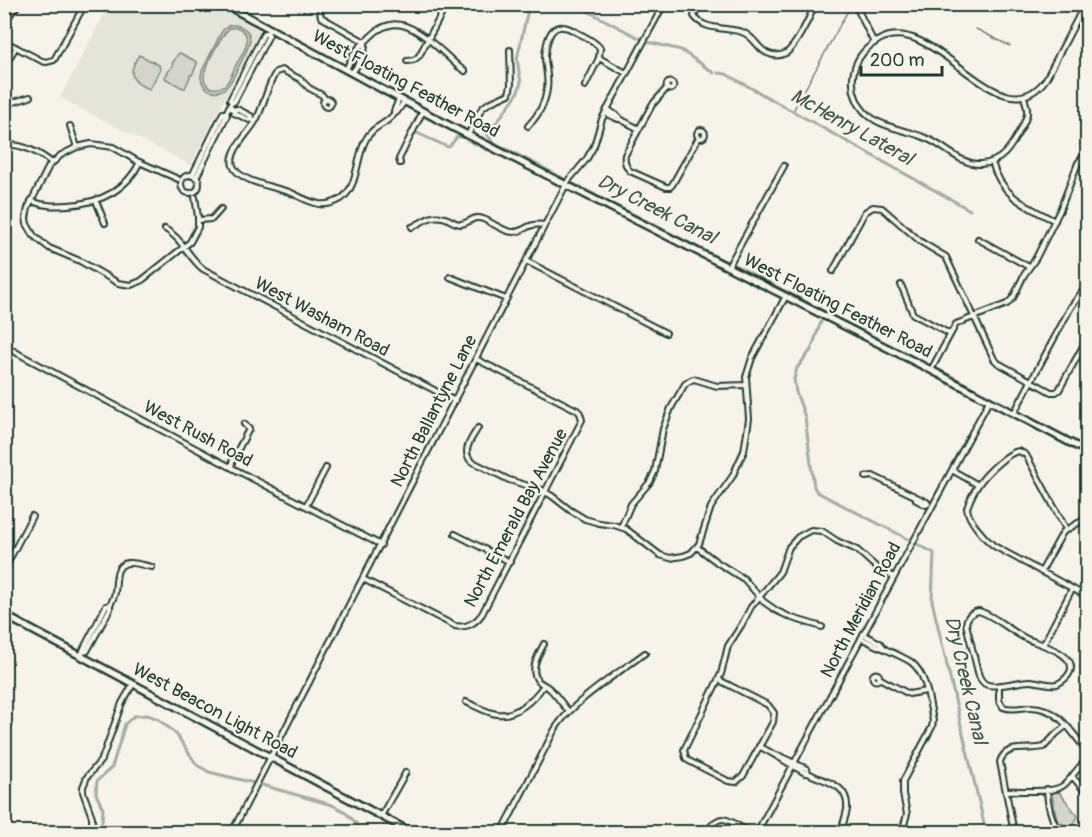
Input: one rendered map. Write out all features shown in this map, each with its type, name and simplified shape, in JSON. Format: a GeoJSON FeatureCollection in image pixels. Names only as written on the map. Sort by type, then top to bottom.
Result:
{"type":"FeatureCollection","features":[{"type":"Feature","properties":{"kind":"main road","name":"West Floating Feather Road"},"geometry":{"type":"LineString","coordinates":[[224,4],[268,32],[1088,452]]}},
{"type":"Feature","properties":{"kind":"main road","name":"West Beacon Light Road"},"geometry":{"type":"LineString","coordinates":[[4,615],[82,654],[133,684],[411,832]]}},
{"type":"Feature","properties":{"kind":"street"},"geometry":{"type":"LineString","coordinates":[[4,24],[19,4]]}},
{"type":"Feature","properties":{"kind":"street"},"geometry":{"type":"LineString","coordinates":[[4,41],[42,61],[50,62],[56,58],[85,4]]}},
{"type":"Feature","properties":{"kind":"street"},"geometry":{"type":"LineString","coordinates":[[323,4],[320,15],[323,19],[365,42]]}},
{"type":"Feature","properties":{"kind":"street"},"geometry":{"type":"LineString","coordinates":[[407,61],[419,56],[447,4]]}},
{"type":"Feature","properties":{"kind":"street","name":"North Ballantyne Lane"},"geometry":{"type":"LineString","coordinates":[[232,832],[566,184],[586,160],[594,146],[598,128],[606,111],[664,4]]}},
{"type":"Feature","properties":{"kind":"street"},"geometry":{"type":"LineString","coordinates":[[699,4],[695,18],[714,28],[744,33],[766,52],[774,55],[788,52],[792,47],[810,17],[814,4]]}},
{"type":"Feature","properties":{"kind":"street"},"geometry":{"type":"LineString","coordinates":[[855,4],[874,43]]}},
{"type":"Feature","properties":{"kind":"street"},"geometry":{"type":"LineString","coordinates":[[1023,96],[1027,109],[1025,121],[1009,150],[992,162],[978,164],[966,162],[930,140],[881,124],[865,113],[859,105],[852,84],[853,74],[860,57],[874,43],[892,35],[905,35],[917,39],[998,93],[1023,96],[1035,91],[1045,82],[1085,4]]}},
{"type":"Feature","properties":{"kind":"street"},"geometry":{"type":"LineString","coordinates":[[349,72],[352,55],[359,47],[380,28],[392,24],[408,27],[428,40],[465,71]]}},
{"type":"Feature","properties":{"kind":"street"},"geometry":{"type":"LineString","coordinates":[[528,126],[545,99],[548,80],[545,55],[550,36],[555,28],[567,28],[594,42],[600,48],[599,58],[585,86]]}},
{"type":"Feature","properties":{"kind":"street"},"geometry":{"type":"LineString","coordinates":[[194,177],[223,113],[226,113],[229,108],[232,102],[230,100],[264,33],[268,32]]}},
{"type":"Feature","properties":{"kind":"street"},"geometry":{"type":"LineString","coordinates":[[349,72],[363,57],[366,50],[365,42]]}},
{"type":"Feature","properties":{"kind":"street"},"geometry":{"type":"LineString","coordinates":[[4,67],[16,47]]}},
{"type":"Feature","properties":{"kind":"street"},"geometry":{"type":"LineString","coordinates":[[468,135],[482,108],[509,94],[510,50]]}},
{"type":"Feature","properties":{"kind":"street"},"geometry":{"type":"LineString","coordinates":[[599,58],[626,73]]}},
{"type":"Feature","properties":{"kind":"street"},"geometry":{"type":"LineString","coordinates":[[325,99],[298,77],[285,71],[279,71],[274,75],[253,120],[234,151],[233,166],[241,175],[256,183],[290,192],[311,202],[330,204],[343,198],[356,171],[360,152],[369,134],[393,117],[393,111],[401,100]]}},
{"type":"Feature","properties":{"kind":"street"},"geometry":{"type":"LineString","coordinates":[[667,88],[652,105],[625,155],[627,168],[669,187],[699,137]]}},
{"type":"Feature","properties":{"kind":"street"},"geometry":{"type":"LineString","coordinates":[[4,105],[30,97]]}},
{"type":"Feature","properties":{"kind":"street"},"geometry":{"type":"LineString","coordinates":[[229,108],[237,109],[251,116],[253,120]]}},
{"type":"Feature","properties":{"kind":"street"},"geometry":{"type":"LineString","coordinates":[[400,163],[399,159],[423,111]]}},
{"type":"Feature","properties":{"kind":"street"},"geometry":{"type":"LineString","coordinates":[[606,111],[639,129]]}},
{"type":"Feature","properties":{"kind":"street"},"geometry":{"type":"LineString","coordinates":[[70,126],[77,147]]}},
{"type":"Feature","properties":{"kind":"street"},"geometry":{"type":"LineString","coordinates":[[91,144],[113,147],[181,180],[187,176],[194,177],[198,183],[195,197],[198,227],[193,238],[184,248],[141,281],[131,285],[117,284],[80,261],[49,248],[28,228],[26,218],[28,208],[44,174],[61,155],[77,147],[91,144]]}},
{"type":"Feature","properties":{"kind":"street"},"geometry":{"type":"LineString","coordinates":[[4,145],[20,145],[52,163]]}},
{"type":"Feature","properties":{"kind":"street"},"geometry":{"type":"LineString","coordinates":[[931,370],[958,322],[1009,303],[1013,298],[1062,207],[1078,163],[1088,150]]}},
{"type":"Feature","properties":{"kind":"street"},"geometry":{"type":"LineString","coordinates":[[31,201],[53,206],[96,201],[124,184],[135,172],[140,162]]}},
{"type":"Feature","properties":{"kind":"street"},"geometry":{"type":"LineString","coordinates":[[992,162],[996,177],[1007,192],[1024,206],[1055,221]]}},
{"type":"Feature","properties":{"kind":"street"},"geometry":{"type":"LineString","coordinates":[[728,267],[784,166]]}},
{"type":"Feature","properties":{"kind":"street"},"geometry":{"type":"LineString","coordinates":[[181,180],[183,190],[195,197]]}},
{"type":"Feature","properties":{"kind":"street"},"geometry":{"type":"LineString","coordinates":[[190,193],[196,190]]}},
{"type":"Feature","properties":{"kind":"street"},"geometry":{"type":"LineString","coordinates":[[96,201],[105,223]]}},
{"type":"Feature","properties":{"kind":"street"},"geometry":{"type":"LineString","coordinates":[[833,271],[863,215],[873,207],[882,208],[921,242],[946,257],[996,361],[1051,392],[1056,392],[1088,337]]}},
{"type":"Feature","properties":{"kind":"street"},"geometry":{"type":"LineString","coordinates":[[198,220],[212,219],[221,209]]}},
{"type":"Feature","properties":{"kind":"street"},"geometry":{"type":"LineString","coordinates":[[412,226],[431,216],[438,216],[459,224],[479,217],[511,232],[534,224],[545,225]]}},
{"type":"Feature","properties":{"kind":"street","name":"West Washam Road"},"geometry":{"type":"LineString","coordinates":[[165,229],[172,233],[203,269],[455,401]]}},
{"type":"Feature","properties":{"kind":"street"},"geometry":{"type":"LineString","coordinates":[[978,240],[1029,267]]}},
{"type":"Feature","properties":{"kind":"street"},"geometry":{"type":"LineString","coordinates":[[526,261],[666,333]]}},
{"type":"Feature","properties":{"kind":"street"},"geometry":{"type":"LineString","coordinates":[[450,277],[506,299]]}},
{"type":"Feature","properties":{"kind":"street"},"geometry":{"type":"LineString","coordinates":[[1014,413],[1071,308],[1088,284]]}},
{"type":"Feature","properties":{"kind":"street"},"geometry":{"type":"LineString","coordinates":[[901,285],[913,314],[950,334]]}},
{"type":"Feature","properties":{"kind":"street"},"geometry":{"type":"LineString","coordinates":[[478,428],[466,451],[468,458],[509,480],[546,492],[578,516],[621,527],[631,532],[656,553],[665,557],[683,556],[697,547],[711,507],[732,477],[744,451],[749,419],[747,373],[750,362],[786,296]]}},
{"type":"Feature","properties":{"kind":"street","name":"West Rush Road"},"geometry":{"type":"LineString","coordinates":[[4,345],[381,545]]}},
{"type":"Feature","properties":{"kind":"street"},"geometry":{"type":"LineString","coordinates":[[1081,349],[1088,353]]}},
{"type":"Feature","properties":{"kind":"street","name":"North Emerald Bay Avenue"},"geometry":{"type":"LineString","coordinates":[[363,579],[451,625],[459,627],[475,622],[483,614],[546,492],[582,417],[577,410],[476,358]]}},
{"type":"Feature","properties":{"kind":"street"},"geometry":{"type":"LineString","coordinates":[[621,527],[631,504],[654,475],[666,418],[687,382],[694,379],[717,386],[746,385]]}},
{"type":"Feature","properties":{"kind":"street","name":"North Meridian Road"},"geometry":{"type":"LineString","coordinates":[[757,832],[894,577],[930,505],[952,470],[989,400]]}},
{"type":"Feature","properties":{"kind":"street"},"geometry":{"type":"LineString","coordinates":[[231,467],[249,429],[244,424]]}},
{"type":"Feature","properties":{"kind":"street"},"geometry":{"type":"LineString","coordinates":[[1066,529],[1026,454],[1019,451],[1010,454],[978,485],[967,508],[969,516],[991,544],[1088,597]]}},
{"type":"Feature","properties":{"kind":"street"},"geometry":{"type":"LineString","coordinates":[[306,506],[326,468]]}},
{"type":"Feature","properties":{"kind":"street"},"geometry":{"type":"LineString","coordinates":[[952,470],[978,485]]}},
{"type":"Feature","properties":{"kind":"street"},"geometry":{"type":"LineString","coordinates":[[866,477],[873,476],[916,500],[930,505]]}},
{"type":"Feature","properties":{"kind":"street"},"geometry":{"type":"LineString","coordinates":[[4,570],[32,516]]}},
{"type":"Feature","properties":{"kind":"street"},"geometry":{"type":"LineString","coordinates":[[1041,572],[1060,536],[1066,529],[1088,517]]}},
{"type":"Feature","properties":{"kind":"street"},"geometry":{"type":"LineString","coordinates":[[719,680],[768,705],[774,712],[773,722],[743,777],[736,782],[728,781],[689,761],[684,754],[684,746],[719,680],[727,648],[749,609],[780,572],[791,544],[801,534],[811,530],[822,531],[857,550],[876,567],[894,577]]}},
{"type":"Feature","properties":{"kind":"street"},"geometry":{"type":"LineString","coordinates":[[456,534],[510,562]]}},
{"type":"Feature","properties":{"kind":"street"},"geometry":{"type":"LineString","coordinates":[[697,547],[744,579],[770,607],[781,614],[822,627]]}},
{"type":"Feature","properties":{"kind":"street"},"geometry":{"type":"LineString","coordinates":[[82,654],[87,651],[110,609],[117,571],[120,567],[124,563],[130,563],[152,567]]}},
{"type":"Feature","properties":{"kind":"street"},"geometry":{"type":"LineString","coordinates":[[1042,645],[1072,589]]}},
{"type":"Feature","properties":{"kind":"street"},"geometry":{"type":"LineString","coordinates":[[974,612],[983,612],[1025,638],[1042,645],[1070,660],[1071,671],[1059,684],[1029,681],[987,685],[981,680],[967,620],[974,612]]}},
{"type":"Feature","properties":{"kind":"street"},"geometry":{"type":"LineString","coordinates":[[862,636],[880,643],[916,667],[926,691],[933,723],[903,781],[907,814],[903,832]]}},
{"type":"Feature","properties":{"kind":"street"},"geometry":{"type":"LineString","coordinates":[[544,644],[536,660],[534,671],[538,681],[550,690],[569,712]]}},
{"type":"Feature","properties":{"kind":"street"},"geometry":{"type":"LineString","coordinates":[[502,832],[561,721],[601,686],[645,653]]}},
{"type":"Feature","properties":{"kind":"street"},"geometry":{"type":"LineString","coordinates":[[879,678],[909,694],[926,691]]}},
{"type":"Feature","properties":{"kind":"street"},"geometry":{"type":"LineString","coordinates":[[92,832],[92,817],[83,787],[87,777],[102,759],[122,703],[133,684]]}},
{"type":"Feature","properties":{"kind":"street"},"geometry":{"type":"LineString","coordinates":[[466,702],[493,714],[510,714],[535,696],[544,685]]}},
{"type":"Feature","properties":{"kind":"street"},"geometry":{"type":"LineString","coordinates":[[999,685],[999,700],[1003,707],[1012,709],[1033,707],[1047,710],[1059,718],[1088,753]]}},
{"type":"Feature","properties":{"kind":"street"},"geometry":{"type":"LineString","coordinates":[[1014,832],[1000,762],[1002,757],[1011,750],[1044,747],[1066,726]]}},
{"type":"Feature","properties":{"kind":"street"},"geometry":{"type":"LineString","coordinates":[[759,747],[841,789],[847,806],[842,832]]}},
{"type":"Feature","properties":{"kind":"street"},"geometry":{"type":"LineString","coordinates":[[1007,791],[1062,787],[1088,759]]}},
{"type":"Feature","properties":{"kind":"street"},"geometry":{"type":"LineString","coordinates":[[381,816],[406,772]]}},
{"type":"Feature","properties":{"kind":"street"},"geometry":{"type":"LineString","coordinates":[[1072,776],[1088,795]]}},
{"type":"Feature","properties":{"kind":"street"},"geometry":{"type":"LineString","coordinates":[[1047,789],[1054,825],[1059,830]]}},
{"type":"Feature","properties":{"kind":"street"},"geometry":{"type":"LineString","coordinates":[[707,832],[715,822],[722,819],[731,821],[749,832]]}},
{"type":"Feature","properties":{"kind":"street"},"geometry":{"type":"LineString","coordinates":[[644,828],[653,832]]}},
{"type":"Feature","properties":{"kind":"shaded area"},"geometry":{"type":"Polygon","coordinates":[[[109,5],[215,5],[261,29],[191,165],[60,98],[109,5]]]}},
{"type":"Feature","properties":{"kind":"shaded area"},"geometry":{"type":"Polygon","coordinates":[[[230,25],[242,27],[248,32],[250,40],[246,53],[229,85],[222,90],[212,91],[203,84],[201,73],[224,29],[230,25]],[[230,28],[218,43],[205,73],[205,82],[212,88],[220,88],[227,83],[245,48],[247,39],[243,31],[230,28]]]}},
{"type":"Feature","properties":{"kind":"shaded area"},"geometry":{"type":"Polygon","coordinates":[[[180,53],[197,62],[185,88],[165,77],[180,53]]]}},
{"type":"Feature","properties":{"kind":"shaded area"},"geometry":{"type":"Polygon","coordinates":[[[139,55],[159,65],[160,69],[150,89],[138,83],[132,76],[133,66],[139,55]]]}},
{"type":"Feature","properties":{"kind":"shaded area"},"geometry":{"type":"Polygon","coordinates":[[[1059,792],[1078,816],[1070,832],[1066,832],[1065,825],[1057,821],[1052,794],[1059,792]]]}},
{"type":"Feature","properties":{"kind":"waterway","name":"Dry Creek Canal"},"geometry":{"type":"LineString","coordinates":[[528,4],[517,59],[521,83],[517,94],[497,122],[488,128],[487,134],[493,142],[565,179]]}},
{"type":"Feature","properties":{"kind":"waterway","name":"McHenry Lateral"},"geometry":{"type":"LineString","coordinates":[[574,4],[643,40]]}},
{"type":"Feature","properties":{"kind":"waterway"},"geometry":{"type":"LineString","coordinates":[[793,111],[851,5]]}},
{"type":"Feature","properties":{"kind":"waterway"},"geometry":{"type":"LineString","coordinates":[[976,29],[1010,46]]}},
{"type":"Feature","properties":{"kind":"waterway","name":"McHenry Lateral"},"geometry":{"type":"LineString","coordinates":[[648,42],[681,50],[714,73]]}},
{"type":"Feature","properties":{"kind":"waterway","name":"McHenry Lateral"},"geometry":{"type":"LineString","coordinates":[[718,73],[726,74],[970,210]]}},
{"type":"Feature","properties":{"kind":"waterway"},"geometry":{"type":"LineString","coordinates":[[417,133],[448,147],[457,137],[462,137],[487,150]]}},
{"type":"Feature","properties":{"kind":"waterway","name":"Dry Creek Canal"},"geometry":{"type":"LineString","coordinates":[[572,183],[729,263]]}},
{"type":"Feature","properties":{"kind":"waterway","name":"Dry Creek Canal"},"geometry":{"type":"LineString","coordinates":[[733,264],[824,311],[823,313]]}},
{"type":"Feature","properties":{"kind":"waterway","name":"Dry Creek Canal"},"geometry":{"type":"LineString","coordinates":[[822,319],[811,350],[797,368],[794,379],[805,417],[814,487],[817,492],[910,540]]}},
{"type":"Feature","properties":{"kind":"waterway","name":"Dry Creek Canal"},"geometry":{"type":"LineString","coordinates":[[917,544],[934,553],[932,601],[986,832]]}},
{"type":"Feature","properties":{"kind":"waterway"},"geometry":{"type":"LineString","coordinates":[[101,832],[103,809],[96,794],[97,781],[112,767],[125,724],[134,716],[147,715],[158,719],[176,734],[197,765],[209,772],[254,783]]}},
{"type":"Feature","properties":{"kind":"waterway"},"geometry":{"type":"LineString","coordinates":[[262,785],[332,805],[344,811],[356,823],[360,832]]}}]}
